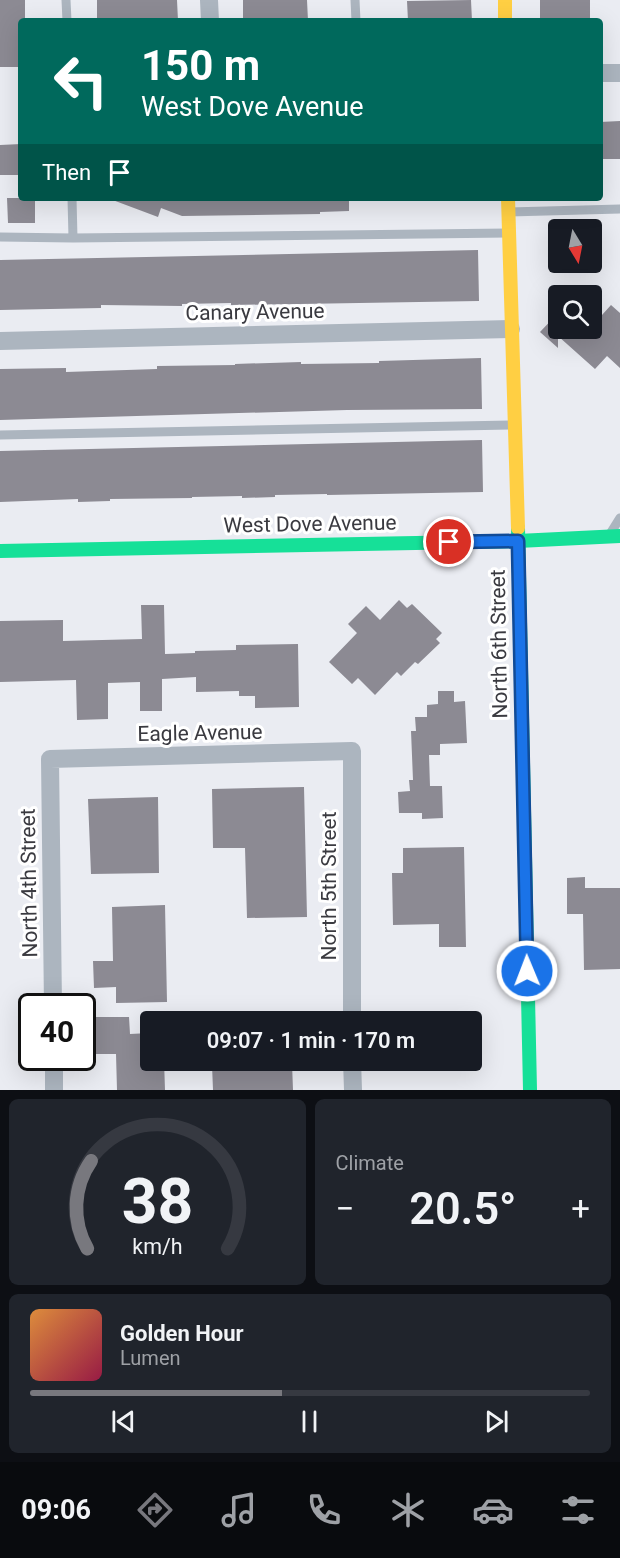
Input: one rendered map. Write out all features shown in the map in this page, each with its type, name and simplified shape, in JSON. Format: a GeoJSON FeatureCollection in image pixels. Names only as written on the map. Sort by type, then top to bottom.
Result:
{"type":"FeatureCollection","features":[{"type":"Feature","properties":{"kind":"street"},"geometry":{"type":"LineString","coordinates":[[209,0],[210,18]]}},
{"type":"Feature","properties":{"kind":"street"},"geometry":{"type":"LineString","coordinates":[[505,0],[505,18]]}},
{"type":"Feature","properties":{"kind":"street"},"geometry":{"type":"LineString","coordinates":[[603,73],[620,73]]}},
{"type":"Feature","properties":{"kind":"street","name":"North 6th Street"},"geometry":{"type":"LineString","coordinates":[[508,205],[530,1090]]}},
{"type":"Feature","properties":{"kind":"street","name":"Canary Avenue"},"geometry":{"type":"LineString","coordinates":[[0,341],[511,328]]}},
{"type":"Feature","properties":{"kind":"street","name":"West Dove Avenue"},"geometry":{"type":"LineString","coordinates":[[0,551],[518,541],[614,537]]}},
{"type":"Feature","properties":{"kind":"street","name":"Eagle Avenue"},"geometry":{"type":"LineString","coordinates":[[50,759],[352,751]]}},
{"type":"Feature","properties":{"kind":"street","name":"North 5th Street"},"geometry":{"type":"LineString","coordinates":[[352,751],[352,1011]]}},
{"type":"Feature","properties":{"kind":"street","name":"North 4th Street"},"geometry":{"type":"LineString","coordinates":[[50,759],[53,993]]}},
{"type":"Feature","properties":{"kind":"street"},"geometry":{"type":"LineString","coordinates":[[54,1071],[54,1090]]}},
{"type":"Feature","properties":{"kind":"street"},"geometry":{"type":"LineString","coordinates":[[352,1071],[352,1090]]}},
{"type":"Feature","properties":{"kind":"lane"},"geometry":{"type":"LineString","coordinates":[[66,0],[67,18]]}},
{"type":"Feature","properties":{"kind":"lane"},"geometry":{"type":"LineString","coordinates":[[355,0],[356,18]]}},
{"type":"Feature","properties":{"kind":"lane"},"geometry":{"type":"LineString","coordinates":[[72,201],[73,238]]}},
{"type":"Feature","properties":{"kind":"lane"},"geometry":{"type":"LineString","coordinates":[[508,205],[620,210]]}},
{"type":"Feature","properties":{"kind":"lane"},"geometry":{"type":"LineString","coordinates":[[0,237],[509,233]]}},
{"type":"Feature","properties":{"kind":"lane"},"geometry":{"type":"LineString","coordinates":[[0,435],[514,425]]}},
{"type":"Feature","properties":{"kind":"lane"},"geometry":{"type":"LineString","coordinates":[[614,537],[620,518]]}},
{"type":"Feature","properties":{"kind":"building"},"geometry":{"type":"Polygon","coordinates":[[[0,0],[25,0],[25,18],[18,18],[18,67],[0,67],[0,0]]]}},
{"type":"Feature","properties":{"kind":"building"},"geometry":{"type":"Polygon","coordinates":[[[97,0],[177,0],[178,18],[97,18],[97,0]]]}},
{"type":"Feature","properties":{"kind":"building"},"geometry":{"type":"Polygon","coordinates":[[[243,0],[307,0],[308,18],[243,18],[243,0]]]}},
{"type":"Feature","properties":{"kind":"building"},"geometry":{"type":"Polygon","coordinates":[[[471,0],[472,18],[408,18],[407,1],[471,0]]]}},
{"type":"Feature","properties":{"kind":"building"},"geometry":{"type":"Polygon","coordinates":[[[540,0],[590,0],[590,18],[540,18],[540,0]]]}},
{"type":"Feature","properties":{"kind":"building"},"geometry":{"type":"Polygon","coordinates":[[[620,121],[620,159],[603,159],[603,122],[620,121]]]}},
{"type":"Feature","properties":{"kind":"building"},"geometry":{"type":"Polygon","coordinates":[[[18,144],[18,175],[0,175],[0,145],[18,144]]]}},
{"type":"Feature","properties":{"kind":"building"},"geometry":{"type":"Polygon","coordinates":[[[7,198],[18,198],[18,201],[35,201],[35,223],[8,223],[7,198]]]}},
{"type":"Feature","properties":{"kind":"building"},"geometry":{"type":"Polygon","coordinates":[[[115,201],[349,201],[349,211],[320,212],[320,214],[182,216],[161,208],[158,217],[115,201]]]}},
{"type":"Feature","properties":{"kind":"building"},"geometry":{"type":"Polygon","coordinates":[[[478,250],[479,301],[231,305],[231,303],[182,304],[182,306],[101,305],[101,308],[0,310],[0,260],[478,250]]]}},
{"type":"Feature","properties":{"kind":"building"},"geometry":{"type":"Polygon","coordinates":[[[611,305],[620,313],[620,368],[607,356],[595,369],[561,339],[602,339],[602,315],[611,305]]]}},
{"type":"Feature","properties":{"kind":"building"},"geometry":{"type":"Polygon","coordinates":[[[548,324],[548,339],[558,339],[558,348],[540,332],[548,324]]]}},
{"type":"Feature","properties":{"kind":"building"},"geometry":{"type":"Polygon","coordinates":[[[481,358],[482,409],[347,410],[0,420],[0,369],[66,368],[66,372],[157,369],[157,366],[301,362],[301,364],[379,363],[379,361],[481,358]]]}},
{"type":"Feature","properties":{"kind":"building"},"geometry":{"type":"Polygon","coordinates":[[[482,440],[483,492],[0,502],[0,451],[482,440]]]}},
{"type":"Feature","properties":{"kind":"building"},"geometry":{"type":"Polygon","coordinates":[[[399,600],[407,608],[412,604],[442,633],[436,639],[440,643],[418,664],[415,662],[401,676],[397,672],[375,695],[358,678],[352,684],[329,662],[357,633],[348,624],[366,606],[380,620],[399,600]]]}},
{"type":"Feature","properties":{"kind":"building"},"geometry":{"type":"Polygon","coordinates":[[[141,605],[164,605],[165,654],[236,650],[236,645],[298,644],[299,707],[255,708],[255,696],[239,696],[239,691],[196,692],[196,677],[162,679],[162,711],[140,711],[140,682],[108,683],[108,719],[77,720],[76,680],[0,682],[0,621],[63,620],[63,641],[142,639],[141,605]]]}},
{"type":"Feature","properties":{"kind":"building"},"geometry":{"type":"Polygon","coordinates":[[[438,691],[454,691],[454,702],[465,701],[467,743],[440,744],[440,755],[429,755],[430,786],[442,786],[443,818],[422,819],[422,813],[399,813],[398,792],[410,791],[409,780],[413,780],[411,731],[416,731],[415,717],[427,717],[427,705],[438,704],[438,691]]]}},
{"type":"Feature","properties":{"kind":"building"},"geometry":{"type":"Polygon","coordinates":[[[304,787],[307,917],[247,918],[245,848],[213,848],[212,789],[304,787]]]}},
{"type":"Feature","properties":{"kind":"building"},"geometry":{"type":"Polygon","coordinates":[[[158,797],[159,873],[91,874],[88,799],[158,797]]]}},
{"type":"Feature","properties":{"kind":"building"},"geometry":{"type":"Polygon","coordinates":[[[464,847],[466,947],[439,947],[439,924],[393,925],[392,873],[403,873],[403,848],[464,847]]]}},
{"type":"Feature","properties":{"kind":"building"},"geometry":{"type":"Polygon","coordinates":[[[585,877],[585,888],[620,888],[620,969],[584,970],[583,914],[567,914],[567,878],[585,877]]]}},
{"type":"Feature","properties":{"kind":"building"},"geometry":{"type":"Polygon","coordinates":[[[165,905],[167,1002],[116,1003],[116,987],[94,988],[93,961],[113,961],[112,907],[165,905]]]}},
{"type":"Feature","properties":{"kind":"building"},"geometry":{"type":"Polygon","coordinates":[[[96,1017],[129,1017],[130,1034],[140,1034],[140,1071],[164,1071],[165,1090],[117,1090],[116,1054],[96,1054],[96,1017]]]}},
{"type":"Feature","properties":{"kind":"building"},"geometry":{"type":"Polygon","coordinates":[[[212,1071],[292,1071],[293,1090],[213,1090],[212,1071]]]}},
{"type":"Feature","properties":{"kind":"traffic: fast"},"geometry":{"type":"LineString","coordinates":[[518,528],[530,1090]]}},
{"type":"Feature","properties":{"kind":"traffic: fast"},"geometry":{"type":"LineString","coordinates":[[0,551],[518,541],[620,536]]}},
{"type":"Feature","properties":{"kind":"traffic: slow"},"geometry":{"type":"LineString","coordinates":[[505,0],[505,18]]}},
{"type":"Feature","properties":{"kind":"traffic: slow"},"geometry":{"type":"LineString","coordinates":[[508,201],[518,528]]}},
{"type":"Feature","properties":{"kind":"route"},"geometry":{"type":"LineString","coordinates":[[449,542],[518,541],[527,971]]}}]}
